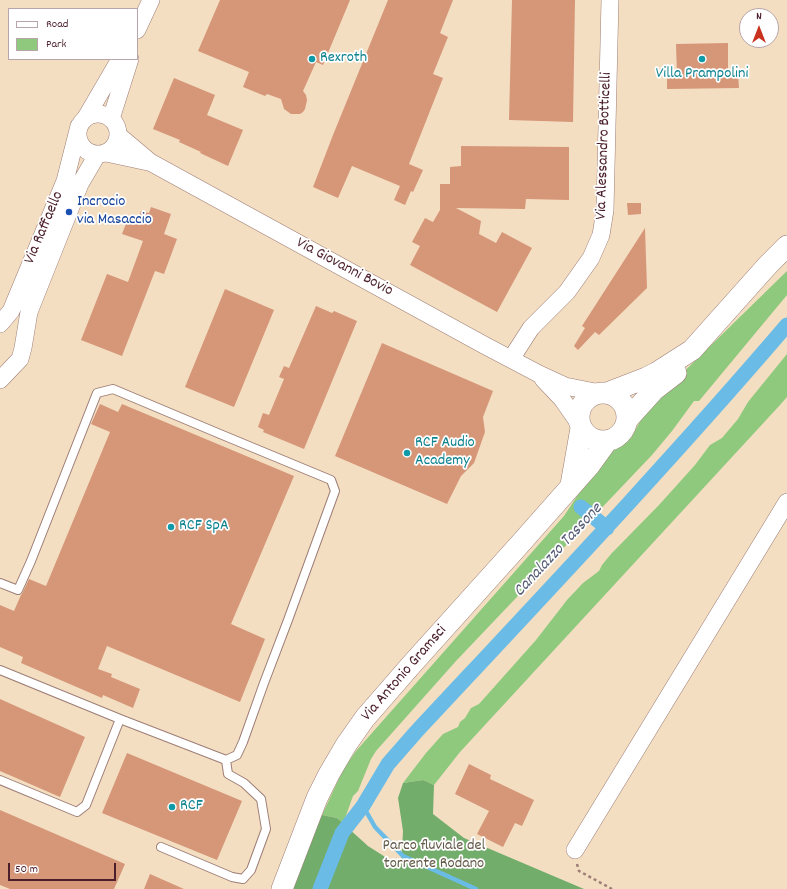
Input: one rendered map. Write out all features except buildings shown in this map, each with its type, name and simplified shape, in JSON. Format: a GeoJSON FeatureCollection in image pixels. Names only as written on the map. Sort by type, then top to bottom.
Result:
{"type":"FeatureCollection","features":[{"type":"Feature","properties":{"kind":"street","name":"Via Alessandro Botticelli"},"geometry":{"type":"LineString","coordinates":[[511,359],[532,328],[566,292],[591,258],[601,235],[605,210],[610,0]]}},
{"type":"Feature","properties":{"kind":"street","name":"Via Raffaello"},"geometry":{"type":"LineString","coordinates":[[0,324],[11,311],[65,181],[82,123],[119,60]]}},
{"type":"Feature","properties":{"kind":"street"},"geometry":{"type":"LineString","coordinates":[[111,119],[130,60]]}},
{"type":"Feature","properties":{"kind":"street"},"geometry":{"type":"LineString","coordinates":[[101,154],[93,154],[86,151],[80,144],[78,140],[78,133],[82,123],[94,115],[103,115],[111,119],[117,127],[118,135]]}},
{"type":"Feature","properties":{"kind":"street","name":"Via Giovanni Bovio"},"geometry":{"type":"LineString","coordinates":[[118,135],[150,162],[484,345],[539,374],[566,386],[604,393]]}},
{"type":"Feature","properties":{"kind":"street","name":"Via Raffaello"},"geometry":{"type":"LineString","coordinates":[[0,380],[6,368],[20,359],[29,312],[80,184],[101,154],[112,149],[117,142],[118,135]]}},
{"type":"Feature","properties":{"kind":"street","name":"Via Giovanni Bovio"},"geometry":{"type":"LineString","coordinates":[[101,154],[150,162]]}},
{"type":"Feature","properties":{"kind":"street","name":"Via Antonio Gramsci"},"geometry":{"type":"LineString","coordinates":[[282,889],[329,774],[365,718],[589,466],[607,441],[623,432],[627,420],[654,390],[673,376],[684,364],[692,350],[767,266],[787,246]]}},
{"type":"Feature","properties":{"kind":"street"},"geometry":{"type":"LineString","coordinates":[[0,327],[10,328],[20,336],[23,348]]}},
{"type":"Feature","properties":{"kind":"street","name":"Via Antonio Gramsci"},"geometry":{"type":"LineString","coordinates":[[571,485],[582,404],[593,395],[604,393],[646,378],[692,350]]}},
{"type":"Feature","properties":{"kind":"street","name":"Via Giovanni Bovio"},"geometry":{"type":"LineString","coordinates":[[539,374],[562,399],[580,426]]}},
{"type":"Feature","properties":{"kind":"street"},"geometry":{"type":"LineString","coordinates":[[604,393],[614,395],[620,400],[625,406],[627,420]]}},
{"type":"Feature","properties":{"kind":"street"},"geometry":{"type":"LineString","coordinates":[[580,426],[585,434],[591,438],[598,441],[607,441]]}},
{"type":"Feature","properties":{"kind":"street"},"geometry":{"type":"LineString","coordinates":[[575,850],[787,502]]}},
{"type":"Feature","properties":{"kind":"lane"},"geometry":{"type":"LineString","coordinates":[[0,670],[226,760],[237,755],[288,620],[334,491],[331,480],[113,389],[97,393],[31,561],[18,590],[1,587]]}},
{"type":"Feature","properties":{"kind":"lane"},"geometry":{"type":"LineString","coordinates":[[0,780],[76,812],[86,805],[120,718]]}},
{"type":"Feature","properties":{"kind":"lane"},"geometry":{"type":"LineString","coordinates":[[161,847],[232,877],[243,879],[251,870],[266,829],[262,799],[244,783],[228,774],[226,760]]}},
{"type":"Feature","properties":{"kind":"path"},"geometry":{"type":"LineString","coordinates":[[575,850],[578,871],[612,889]]}},
{"type":"Feature","properties":{"kind":"green space"},"geometry":{"type":"Polygon","coordinates":[[[787,271],[787,295],[699,401],[694,401],[652,455],[456,661],[376,751],[371,759],[358,791],[353,796],[343,824],[337,818],[322,815],[343,770],[356,751],[564,516],[583,487],[613,447],[631,438],[645,412],[659,396],[787,271]]]}},
{"type":"Feature","properties":{"kind":"green space"},"geometry":{"type":"Polygon","coordinates":[[[787,354],[787,397],[780,405],[460,752],[434,785],[423,780],[403,783],[443,734],[458,727],[471,708],[479,704],[536,640],[567,600],[583,583],[599,571],[611,554],[659,505],[695,465],[710,445],[722,438],[738,419],[748,402],[787,354]]]}},
{"type":"Feature","properties":{"kind":"green space","name":"Parco fluviale del torrente Rodano"},"geometry":{"type":"Polygon","coordinates":[[[423,780],[434,785],[433,814],[464,838],[584,889],[292,889],[317,824],[322,815],[337,818],[368,846],[401,867],[403,831],[398,798],[403,783],[423,780]]]}},
{"type":"Feature","properties":{"kind":"waterway","name":"Canalazzo Tassone"},"geometry":{"type":"LineString","coordinates":[[320,889],[342,833],[363,806],[388,764],[650,480],[787,325]]}},
{"type":"Feature","properties":{"kind":"waterway"},"geometry":{"type":"LineString","coordinates":[[581,507],[607,528]]}},
{"type":"Feature","properties":{"kind":"waterway"},"geometry":{"type":"LineString","coordinates":[[363,806],[375,827],[403,856],[476,889]]}},
{"type":"Feature","properties":{"kind":"place","name":"Rexroth"},"geometry":{"type":"Point","coordinates":[312,59]}},
{"type":"Feature","properties":{"kind":"place","name":"Villa Prampolini"},"geometry":{"type":"Point","coordinates":[702,59]}},
{"type":"Feature","properties":{"kind":"place","name":"Incrocio via Masaccio"},"geometry":{"type":"Point","coordinates":[69,212]}},
{"type":"Feature","properties":{"kind":"place","name":"RCF Audio Academy"},"geometry":{"type":"Point","coordinates":[407,453]}},
{"type":"Feature","properties":{"kind":"place","name":"RCF SpA"},"geometry":{"type":"Point","coordinates":[171,527]}},
{"type":"Feature","properties":{"kind":"place","name":"RCF"},"geometry":{"type":"Point","coordinates":[172,807]}}]}
